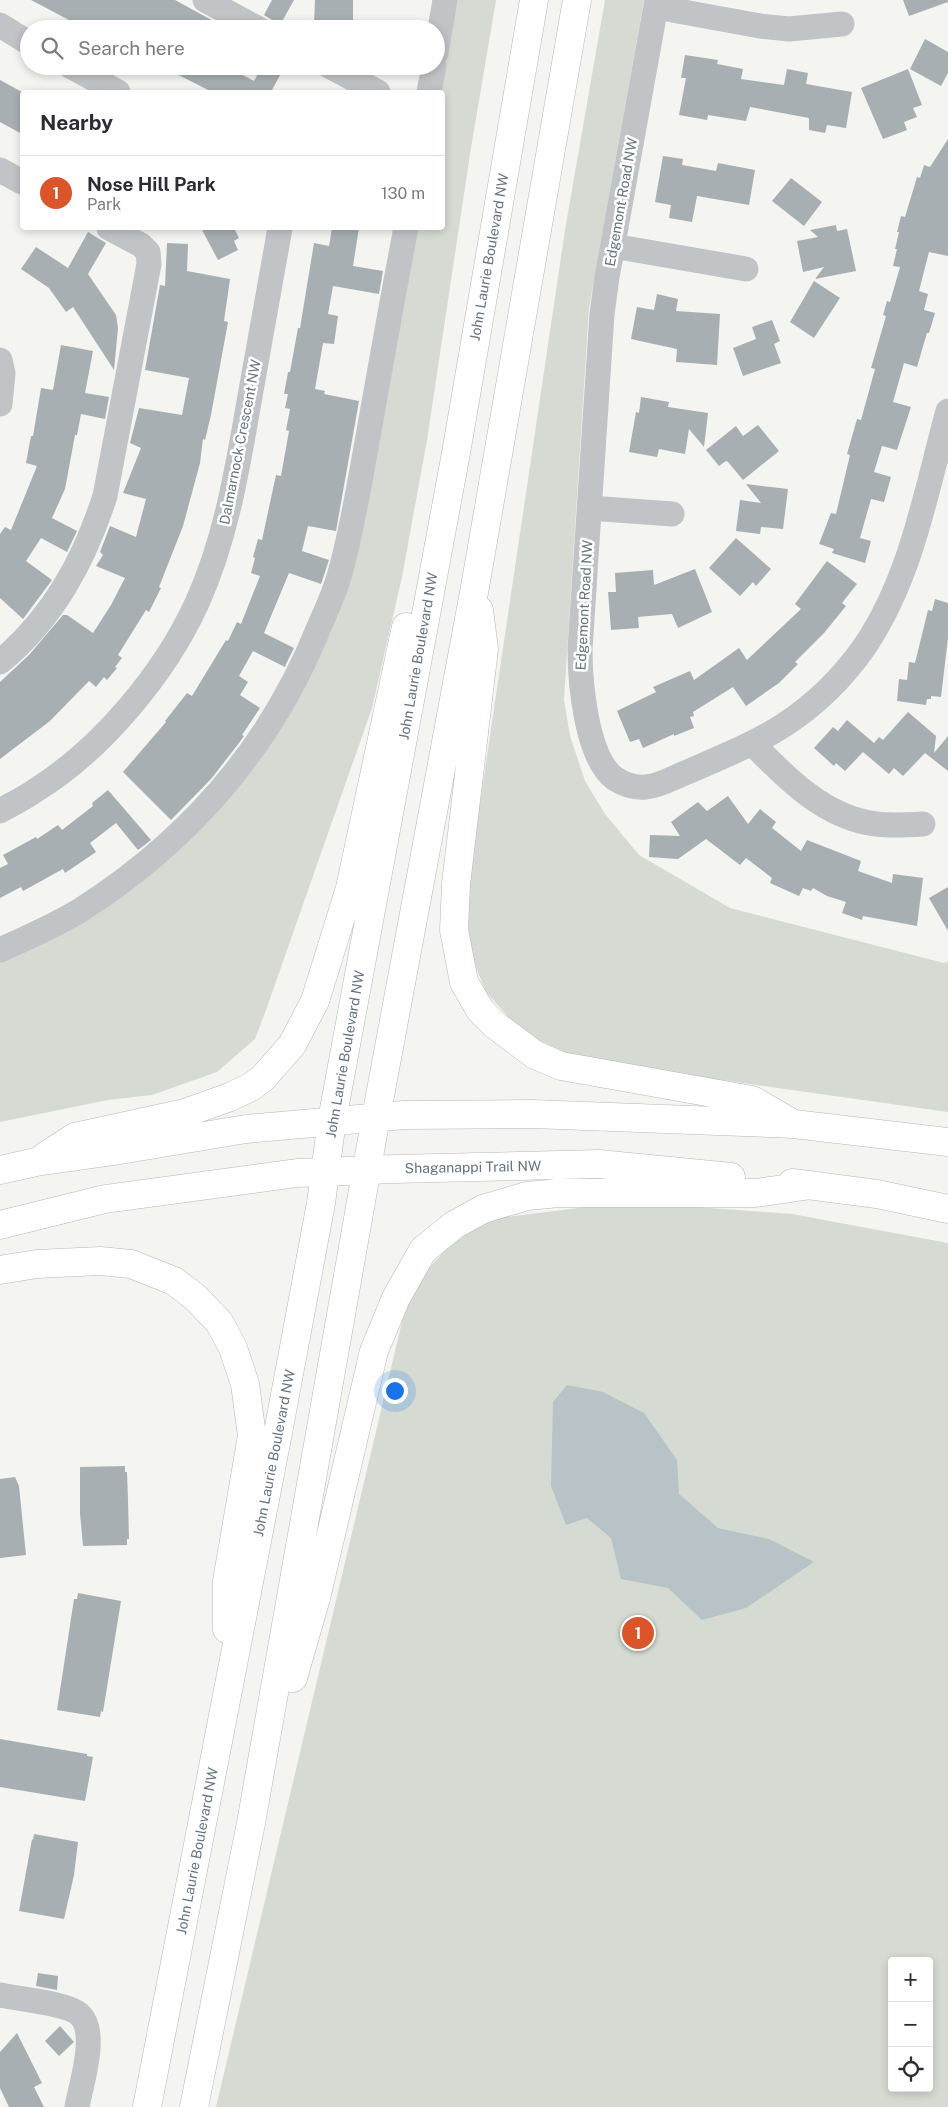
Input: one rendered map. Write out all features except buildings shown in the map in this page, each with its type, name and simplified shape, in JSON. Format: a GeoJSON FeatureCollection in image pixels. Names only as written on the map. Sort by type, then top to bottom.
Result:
{"type":"FeatureCollection","features":[{"type":"Feature","properties":{"kind":"main road","name":"John Laurie Boulevard NW"},"geometry":{"type":"LineString","coordinates":[[147,2107],[277,1438],[325,1171],[332,1120],[456,454],[534,0]]}},
{"type":"Feature","properties":{"kind":"main road"},"geometry":{"type":"LineString","coordinates":[[194,2107],[251,1823],[366,1170],[475,587],[577,0]]}},
{"type":"Feature","properties":{"kind":"main road"},"geometry":{"type":"LineString","coordinates":[[36,1162],[75,1137],[185,1113],[230,1097],[251,1087],[263,1078],[283,1057],[298,1037],[315,1001],[350,888],[392,688],[437,495],[456,454]]}},
{"type":"Feature","properties":{"kind":"main road"},"geometry":{"type":"LineString","coordinates":[[475,587],[484,649],[456,884],[454,930],[464,982],[480,1010],[535,1055],[561,1066],[752,1100],[794,1124]]}},
{"type":"Feature","properties":{"kind":"main road"},"geometry":{"type":"LineString","coordinates":[[0,1170],[36,1162],[114,1152],[246,1129],[376,1117],[532,1114],[794,1124],[948,1142]]}},
{"type":"Feature","properties":{"kind":"main road","name":"Shaganappi Trail NW"},"geometry":{"type":"LineString","coordinates":[[0,1225],[105,1199],[297,1173],[600,1164],[810,1185],[877,1194],[948,1209]]}},
{"type":"Feature","properties":{"kind":"main road"},"geometry":{"type":"LineString","coordinates":[[251,1823],[316,1598],[374,1351],[396,1298],[423,1250],[454,1225],[483,1209],[527,1196],[559,1193],[756,1193],[810,1185]]}},
{"type":"Feature","properties":{"kind":"main road"},"geometry":{"type":"LineString","coordinates":[[0,1270],[37,1264],[100,1261],[138,1266],[174,1281],[195,1297],[219,1322],[233,1348],[245,1384],[252,1436],[227,1581],[225,1701]]}},
{"type":"Feature","properties":{"kind":"street"},"geometry":{"type":"LineString","coordinates":[[204,0],[241,20]]}},
{"type":"Feature","properties":{"kind":"street"},"geometry":{"type":"LineString","coordinates":[[442,20],[445,0]]}},
{"type":"Feature","properties":{"kind":"street"},"geometry":{"type":"LineString","coordinates":[[656,4],[760,26],[789,29],[842,24]]}},
{"type":"Feature","properties":{"kind":"street","name":"Edgemont Road NW"},"geometry":{"type":"LineString","coordinates":[[656,4],[602,314],[580,649],[580,674],[586,718],[596,750],[606,769],[613,777],[635,787],[647,787],[661,783],[752,743],[785,724],[816,700],[853,661],[878,624],[894,595],[907,561],[948,411]]}},
{"type":"Feature","properties":{"kind":"street"},"geometry":{"type":"LineString","coordinates":[[0,25],[20,37]]}},
{"type":"Feature","properties":{"kind":"street"},"geometry":{"type":"LineString","coordinates":[[87,75],[114,90]]}},
{"type":"Feature","properties":{"kind":"street"},"geometry":{"type":"LineString","coordinates":[[346,75],[374,90]]}},
{"type":"Feature","properties":{"kind":"street"},"geometry":{"type":"LineString","coordinates":[[430,90],[433,75]]}},
{"type":"Feature","properties":{"kind":"street"},"geometry":{"type":"LineString","coordinates":[[0,662],[35,627],[61,595],[94,529],[105,496],[149,264],[148,252],[141,245],[113,230]]}},
{"type":"Feature","properties":{"kind":"street","name":"Dalmarnock Crescent NW"},"geometry":{"type":"LineString","coordinates":[[0,811],[37,790],[79,758],[109,729],[138,696],[167,656],[197,604],[210,571],[234,488],[280,230]]}},
{"type":"Feature","properties":{"kind":"street"},"geometry":{"type":"LineString","coordinates":[[0,950],[43,931],[78,911],[121,882],[173,838],[218,793],[252,752],[274,719],[305,662],[340,575],[355,507],[406,230]]}},
{"type":"Feature","properties":{"kind":"street"},"geometry":{"type":"LineString","coordinates":[[613,246],[746,269]]}},
{"type":"Feature","properties":{"kind":"street"},"geometry":{"type":"LineString","coordinates":[[0,360],[3,374],[0,404]]}},
{"type":"Feature","properties":{"kind":"street"},"geometry":{"type":"LineString","coordinates":[[590,508],[672,514]]}},
{"type":"Feature","properties":{"kind":"street"},"geometry":{"type":"LineString","coordinates":[[752,743],[798,787],[830,809],[854,820],[875,824],[895,826],[923,824]]}},
{"type":"Feature","properties":{"kind":"street"},"geometry":{"type":"LineString","coordinates":[[0,1995],[66,2007],[79,2014],[84,2021],[89,2034],[77,2107]]}},
{"type":"Feature","properties":{"kind":"shaded area"},"geometry":{"type":"Polygon","coordinates":[[[452,0],[496,0],[470,154],[427,440],[402,577],[372,708],[255,1039],[217,1072],[152,1095],[108,1100],[0,1122],[0,959],[115,899],[312,669],[413,230],[445,230],[445,90],[436,90],[439,75],[445,75],[445,40],[452,0]]]}},
{"type":"Feature","properties":{"kind":"shaded area"},"geometry":{"type":"Polygon","coordinates":[[[605,0],[644,0],[589,308],[564,700],[570,736],[585,781],[605,814],[639,855],[730,908],[944,963],[948,961],[948,1112],[714,1079],[569,1055],[522,1032],[486,992],[475,965],[464,911],[565,230],[605,0]]]}},
{"type":"Feature","properties":{"kind":"shaded area"},"geometry":{"type":"Polygon","coordinates":[[[627,1202],[792,1214],[948,1243],[948,2107],[216,2107],[406,1305],[425,1272],[453,1242],[480,1225],[505,1217],[627,1202]]]}},
{"type":"Feature","properties":{"kind":"shaded area"},"geometry":{"type":"Polygon","coordinates":[[[567,1385],[603,1392],[644,1413],[677,1460],[679,1494],[718,1528],[769,1539],[814,1562],[746,1608],[702,1620],[668,1588],[621,1579],[611,1538],[587,1518],[566,1525],[551,1486],[553,1402],[567,1385]]]}},
{"type":"Feature","properties":{"kind":"place","name":"Nose Hill Park"},"geometry":{"type":"Point","coordinates":[638,1633]}}]}
